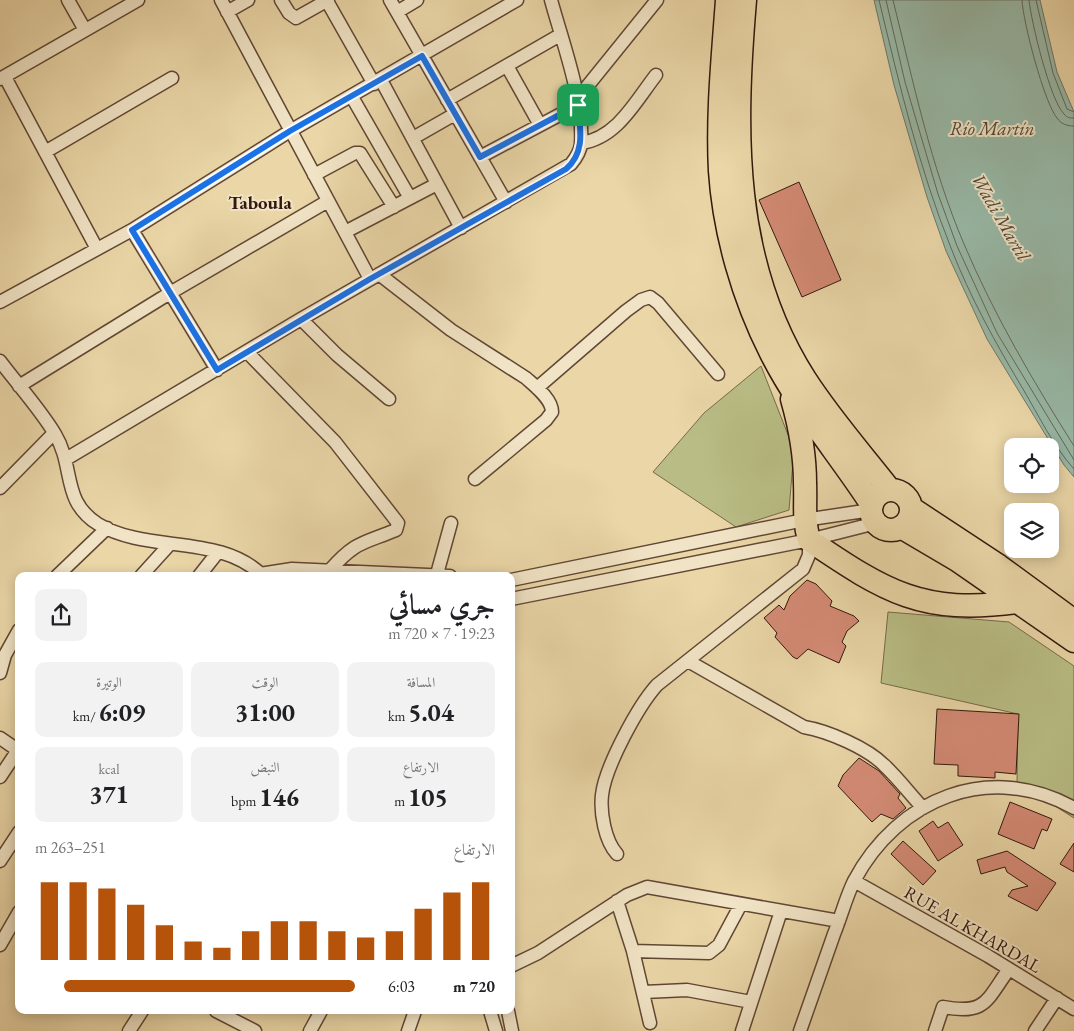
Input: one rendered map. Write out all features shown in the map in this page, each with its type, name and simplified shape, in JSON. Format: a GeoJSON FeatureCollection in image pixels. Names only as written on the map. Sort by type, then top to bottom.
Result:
{"type":"FeatureCollection","features":[{"type":"Feature","properties":{"kind":"highway"},"geometry":{"type":"LineString","coordinates":[[727,0],[720,138],[724,209],[753,314],[786,380],[873,513],[887,530],[906,518]]}},
{"type":"Feature","properties":{"kind":"highway"},"geometry":{"type":"LineString","coordinates":[[745,0],[740,61],[738,134],[743,206],[758,277],[778,330],[804,377],[836,424],[890,490],[904,495],[906,518],[957,560],[1074,641]]}},
{"type":"Feature","properties":{"kind":"highway"},"geometry":{"type":"LineString","coordinates":[[786,380],[798,420],[804,452],[806,530],[869,580],[910,598],[961,606],[988,606],[1018,602]]}},
{"type":"Feature","properties":{"kind":"highway"},"geometry":{"type":"LineString","coordinates":[[873,513],[876,496],[890,490]]}},
{"type":"Feature","properties":{"kind":"highway"},"geometry":{"type":"LineString","coordinates":[[906,518],[999,566],[1074,621]]}},
{"type":"Feature","properties":{"kind":"street"},"geometry":{"type":"LineString","coordinates":[[68,0],[85,30]]}},
{"type":"Feature","properties":{"kind":"street"},"geometry":{"type":"LineString","coordinates":[[98,249],[2,78],[138,0]]}},
{"type":"Feature","properties":{"kind":"street"},"geometry":{"type":"LineString","coordinates":[[221,0],[345,232],[375,276],[537,388],[551,406],[550,416],[475,479]]}},
{"type":"Feature","properties":{"kind":"street"},"geometry":{"type":"LineString","coordinates":[[227,12],[248,0]]}},
{"type":"Feature","properties":{"kind":"street"},"geometry":{"type":"LineString","coordinates":[[281,0],[288,13],[296,18],[327,0],[413,138],[461,228]]}},
{"type":"Feature","properties":{"kind":"street"},"geometry":{"type":"LineString","coordinates":[[390,0],[506,202]]}},
{"type":"Feature","properties":{"kind":"street"},"geometry":{"type":"LineString","coordinates":[[397,12],[417,0]]}},
{"type":"Feature","properties":{"kind":"street"},"geometry":{"type":"LineString","coordinates":[[0,302],[132,230],[290,131],[422,56],[499,4],[517,0]]}},
{"type":"Feature","properties":{"kind":"street"},"geometry":{"type":"LineString","coordinates":[[66,459],[375,276],[566,169],[576,157],[581,143],[577,102],[551,0]]}},
{"type":"Feature","properties":{"kind":"street"},"geometry":{"type":"LineString","coordinates":[[480,157],[540,125],[577,102],[657,0]]}},
{"type":"Feature","properties":{"kind":"street"},"geometry":{"type":"LineString","coordinates":[[447,100],[560,35]]}},
{"type":"Feature","properties":{"kind":"street"},"geometry":{"type":"LineString","coordinates":[[507,66],[540,125]]}},
{"type":"Feature","properties":{"kind":"street"},"geometry":{"type":"LineString","coordinates":[[581,143],[598,139],[615,128],[656,75]]}},
{"type":"Feature","properties":{"kind":"street"},"geometry":{"type":"LineString","coordinates":[[45,152],[172,78]]}},
{"type":"Feature","properties":{"kind":"street"},"geometry":{"type":"LineString","coordinates":[[352,97],[410,198]]}},
{"type":"Feature","properties":{"kind":"street"},"geometry":{"type":"LineString","coordinates":[[413,138],[455,114]]}},
{"type":"Feature","properties":{"kind":"street"},"geometry":{"type":"LineString","coordinates":[[314,175],[355,153],[360,153],[394,207]]}},
{"type":"Feature","properties":{"kind":"street"},"geometry":{"type":"LineString","coordinates":[[345,232],[437,184]]}},
{"type":"Feature","properties":{"kind":"street"},"geometry":{"type":"LineString","coordinates":[[19,386],[170,293],[328,201]]}},
{"type":"Feature","properties":{"kind":"street"},"geometry":{"type":"LineString","coordinates":[[132,230],[217,370]]}},
{"type":"Feature","properties":{"kind":"street"},"geometry":{"type":"LineString","coordinates":[[537,388],[626,311],[641,300],[650,297],[658,302],[718,374]]}},
{"type":"Feature","properties":{"kind":"street"},"geometry":{"type":"LineString","coordinates":[[301,319],[337,356],[389,399]]}},
{"type":"Feature","properties":{"kind":"street"},"geometry":{"type":"LineString","coordinates":[[248,352],[335,442],[399,526],[396,530],[361,542],[350,549],[330,570]]}},
{"type":"Feature","properties":{"kind":"street"},"geometry":{"type":"LineString","coordinates":[[0,362],[54,433],[66,459],[74,500],[87,515],[106,528],[131,537],[218,552],[244,562],[258,572]]}},
{"type":"Feature","properties":{"kind":"street"},"geometry":{"type":"LineString","coordinates":[[0,488],[54,433]]}},
{"type":"Feature","properties":{"kind":"street"},"geometry":{"type":"LineString","coordinates":[[515,598],[873,513]]}},
{"type":"Feature","properties":{"kind":"street"},"geometry":{"type":"LineString","coordinates":[[515,579],[806,530],[873,513]]}},
{"type":"Feature","properties":{"kind":"street"},"geometry":{"type":"LineString","coordinates":[[438,572],[451,523]]}},
{"type":"Feature","properties":{"kind":"street"},"geometry":{"type":"LineString","coordinates":[[61,572],[106,528]]}},
{"type":"Feature","properties":{"kind":"street"},"geometry":{"type":"LineString","coordinates":[[617,854],[610,846],[602,796],[615,757],[645,700],[657,685],[802,569],[809,555],[806,530]]}},
{"type":"Feature","properties":{"kind":"street"},"geometry":{"type":"LineString","coordinates":[[145,572],[170,544]]}},
{"type":"Feature","properties":{"kind":"street"},"geometry":{"type":"LineString","coordinates":[[202,572],[218,552]]}},
{"type":"Feature","properties":{"kind":"street"},"geometry":{"type":"LineString","coordinates":[[271,572],[277,570],[330,570],[384,572]]}},
{"type":"Feature","properties":{"kind":"street"},"geometry":{"type":"LineString","coordinates":[[0,673],[5,655],[15,637]]}},
{"type":"Feature","properties":{"kind":"street"},"geometry":{"type":"LineString","coordinates":[[688,661],[804,727],[820,730],[840,738],[883,764],[923,808]]}},
{"type":"Feature","properties":{"kind":"street"},"geometry":{"type":"LineString","coordinates":[[0,738],[15,749]]}},
{"type":"Feature","properties":{"kind":"street"},"geometry":{"type":"LineString","coordinates":[[0,777],[15,755]]}},
{"type":"Feature","properties":{"kind":"street"},"geometry":{"type":"LineString","coordinates":[[800,1031],[854,881],[886,837],[923,808],[958,791],[992,788],[1030,791],[1062,801],[1074,808]]}},
{"type":"Feature","properties":{"kind":"street"},"geometry":{"type":"LineString","coordinates":[[0,861],[15,838]]}},
{"type":"Feature","properties":{"kind":"street","name":"RUE AL KHARDAL"},"geometry":{"type":"LineString","coordinates":[[854,881],[1009,969],[1074,1009]]}},
{"type":"Feature","properties":{"kind":"street"},"geometry":{"type":"LineString","coordinates":[[515,964],[538,953],[617,901],[636,890],[648,887],[839,921]]}},
{"type":"Feature","properties":{"kind":"street"},"geometry":{"type":"LineString","coordinates":[[617,901],[633,951],[650,1022]]}},
{"type":"Feature","properties":{"kind":"street"},"geometry":{"type":"LineString","coordinates":[[633,951],[709,953],[719,945],[741,904]]}},
{"type":"Feature","properties":{"kind":"street"},"geometry":{"type":"LineString","coordinates":[[742,1031],[781,911]]}},
{"type":"Feature","properties":{"kind":"street"},"geometry":{"type":"LineString","coordinates":[[0,945],[15,919]]}},
{"type":"Feature","properties":{"kind":"street"},"geometry":{"type":"LineString","coordinates":[[935,1031],[943,1007],[969,1010],[981,1006],[1009,969]]}},
{"type":"Feature","properties":{"kind":"street"},"geometry":{"type":"LineString","coordinates":[[644,992],[687,990],[752,1002]]}},
{"type":"Feature","properties":{"kind":"street"},"geometry":{"type":"LineString","coordinates":[[1035,1031],[1057,998]]}},
{"type":"Feature","properties":{"kind":"street"},"geometry":{"type":"LineString","coordinates":[[129,1031],[140,1014]]}},
{"type":"Feature","properties":{"kind":"street"},"geometry":{"type":"LineString","coordinates":[[222,1014],[255,1031]]}},
{"type":"Feature","properties":{"kind":"street"},"geometry":{"type":"LineString","coordinates":[[310,1031],[319,1014]]}},
{"type":"Feature","properties":{"kind":"street"},"geometry":{"type":"LineString","coordinates":[[408,1031],[414,1014]]}},
{"type":"Feature","properties":{"kind":"street"},"geometry":{"type":"LineString","coordinates":[[491,1014],[496,1031]]}},
{"type":"Feature","properties":{"kind":"street"},"geometry":{"type":"LineString","coordinates":[[509,1014],[512,1031]]}},
{"type":"Feature","properties":{"kind":"green space"},"geometry":{"type":"Polygon","coordinates":[[[761,366],[794,450],[789,510],[736,527],[653,472],[704,413],[761,366]]]}},
{"type":"Feature","properties":{"kind":"green space"},"geometry":{"type":"Polygon","coordinates":[[[888,612],[1009,622],[1074,666],[1074,818],[1017,782],[1018,714],[881,683],[888,612]]]}},
{"type":"Feature","properties":{"kind":"water","name":"Río Martín"},"geometry":{"type":"Polygon","coordinates":[[[874,0],[1040,0],[1057,72],[1074,112],[1074,477],[1059,457],[1059,438],[1048,438],[987,339],[946,251],[927,197],[894,85],[874,0]]]}},
{"type":"Feature","properties":{"kind":"building"},"geometry":{"type":"Polygon","coordinates":[[[799,182],[841,280],[802,297],[759,200],[799,182]]]}},
{"type":"Feature","properties":{"kind":"building"},"geometry":{"type":"Polygon","coordinates":[[[807,580],[816,584],[832,601],[830,606],[854,616],[859,621],[847,631],[842,642],[846,646],[839,663],[808,649],[797,659],[793,657],[775,637],[777,633],[764,618],[779,605],[784,610],[790,596],[807,580]]]}},
{"type":"Feature","properties":{"kind":"building"},"geometry":{"type":"Polygon","coordinates":[[[937,709],[1019,714],[1016,774],[995,772],[995,778],[958,776],[958,765],[934,764],[937,709]]]}},
{"type":"Feature","properties":{"kind":"building"},"geometry":{"type":"Polygon","coordinates":[[[859,758],[879,771],[900,794],[898,798],[906,808],[893,819],[881,814],[872,822],[838,786],[843,775],[859,758]]]}},
{"type":"Feature","properties":{"kind":"building"},"geometry":{"type":"Polygon","coordinates":[[[1010,802],[1052,819],[1047,831],[1042,829],[1034,849],[998,834],[1010,802]]]}},
{"type":"Feature","properties":{"kind":"building"},"geometry":{"type":"Polygon","coordinates":[[[933,821],[938,828],[948,822],[963,845],[938,861],[919,831],[933,821]]]}},
{"type":"Feature","properties":{"kind":"building"},"geometry":{"type":"Polygon","coordinates":[[[903,841],[936,871],[923,885],[891,854],[903,841]]]}},
{"type":"Feature","properties":{"kind":"building"},"geometry":{"type":"Polygon","coordinates":[[[1074,843],[1074,872],[1060,864],[1074,843]]]}},
{"type":"Feature","properties":{"kind":"building"},"geometry":{"type":"Polygon","coordinates":[[[1007,851],[1056,883],[1037,911],[1008,896],[1012,890],[1028,886],[1007,872],[1005,867],[981,874],[977,860],[1007,851]]]}},
{"type":"Feature","properties":{"kind":"district","name":"Taboula"},"geometry":{"type":"Point","coordinates":[260,202]}},
{"type":"Feature","properties":{"kind":"route"},"geometry":{"type":"LineString","coordinates":[[422,56],[480,157],[578,105],[580,150],[566,169],[370,279],[217,370],[132,230],[290,131],[422,56]]}},
{"type":"Feature","properties":{"kind":"water label","name":"Wadi Martil"},"geometry":{"type":"Point","coordinates":[1001,217]}}]}
